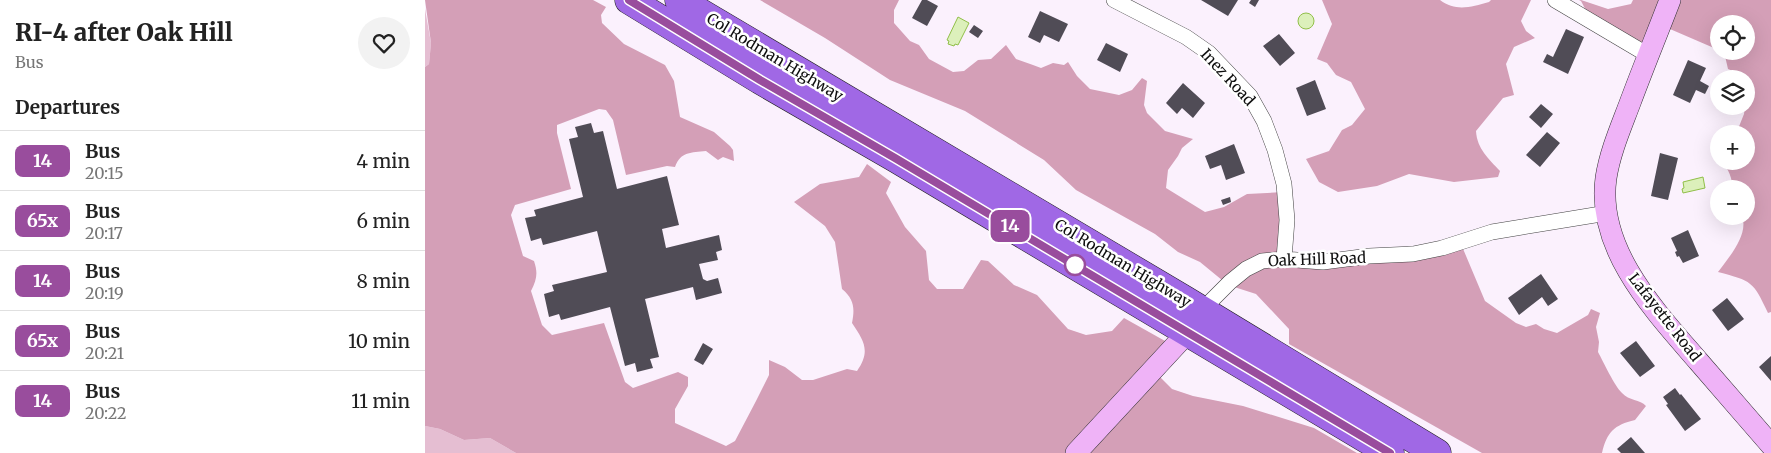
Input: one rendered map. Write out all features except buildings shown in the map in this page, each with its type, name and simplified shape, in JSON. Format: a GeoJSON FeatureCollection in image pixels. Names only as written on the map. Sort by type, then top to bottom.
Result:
{"type":"FeatureCollection","features":[{"type":"Feature","properties":{"kind":"highway","name":"Col Rodman Highway"},"geometry":{"type":"LineString","coordinates":[[629,0],[760,80],[895,158],[1437,453]]}},
{"type":"Feature","properties":{"kind":"highway","name":"Col Rodman Highway"},"geometry":{"type":"LineString","coordinates":[[679,0],[1195,321],[1390,453]]}},
{"type":"Feature","properties":{"kind":"street","name":"Inez Road"},"geometry":{"type":"LineString","coordinates":[[1114,0],[1194,42],[1209,53],[1250,96],[1264,122],[1275,150],[1284,184],[1287,220],[1284,259]]}},
{"type":"Feature","properties":{"kind":"street"},"geometry":{"type":"LineString","coordinates":[[1555,0],[1648,55]]}},
{"type":"Feature","properties":{"kind":"street","name":"Lafayette Road"},"geometry":{"type":"LineString","coordinates":[[1670,0],[1617,137],[1606,177],[1605,196],[1607,213],[1616,245],[1623,261],[1643,293],[1683,343],[1771,445]]}},
{"type":"Feature","properties":{"kind":"street","name":"Oak Hill Road"},"geometry":{"type":"LineString","coordinates":[[1077,453],[1195,321],[1215,295],[1246,269],[1262,261],[1284,259],[1323,262],[1369,256],[1413,254],[1442,248],[1492,232],[1607,213]]}},
{"type":"Feature","properties":{"kind":"shaded area"},"geometry":{"type":"Polygon","coordinates":[[[425,0],[593,0],[606,7],[601,15],[602,23],[624,44],[665,65],[674,81],[680,117],[714,132],[733,150],[734,161],[723,157],[718,160],[706,151],[696,152],[683,155],[675,167],[667,166],[626,175],[613,120],[606,110],[599,109],[557,125],[557,133],[571,189],[515,205],[511,215],[523,256],[534,261],[536,276],[531,291],[542,325],[552,335],[604,323],[625,382],[633,388],[678,372],[688,377],[688,386],[675,409],[675,423],[726,446],[735,441],[769,375],[769,360],[785,367],[802,380],[813,380],[847,369],[857,371],[864,358],[864,346],[860,335],[852,323],[853,308],[851,300],[842,289],[835,242],[825,226],[794,202],[820,184],[859,177],[867,164],[891,182],[886,193],[905,227],[926,251],[929,280],[937,289],[963,289],[981,260],[988,261],[1014,285],[1037,295],[1068,329],[1086,335],[1112,331],[1124,318],[1174,346],[1154,371],[1172,389],[1193,396],[1243,406],[1314,428],[1357,453],[516,453],[490,438],[464,440],[440,429],[425,426],[425,67],[429,64],[431,43],[425,0]]]}},
{"type":"Feature","properties":{"kind":"shaded area"},"geometry":{"type":"Polygon","coordinates":[[[760,0],[899,0],[894,10],[894,23],[910,41],[919,45],[929,59],[953,72],[964,71],[978,60],[991,59],[1006,45],[1016,59],[1041,68],[1053,63],[1064,65],[1068,62],[1077,76],[1090,89],[1119,95],[1132,90],[1142,78],[1147,81],[1144,105],[1147,113],[1165,131],[1193,139],[1182,148],[1168,170],[1166,188],[1205,212],[1224,207],[1247,194],[1284,192],[1289,260],[1461,244],[1485,301],[1516,323],[1526,327],[1536,324],[1557,333],[1588,315],[1591,309],[1600,313],[1596,327],[1599,342],[1598,352],[1612,379],[1622,393],[1646,406],[1635,420],[1622,424],[1609,435],[1602,453],[1482,453],[1289,344],[1289,329],[1256,294],[1228,285],[1200,262],[1178,252],[1155,234],[1076,190],[1044,160],[965,111],[890,80],[825,38],[760,0]]]}},
{"type":"Feature","properties":{"kind":"shaded area"},"geometry":{"type":"Polygon","coordinates":[[[1322,0],[1440,0],[1452,6],[1470,7],[1491,0],[1531,0],[1521,21],[1526,31],[1535,38],[1514,47],[1506,64],[1514,95],[1503,98],[1476,131],[1481,148],[1500,171],[1498,177],[1454,182],[1409,174],[1377,186],[1338,192],[1319,182],[1306,159],[1329,151],[1342,130],[1352,125],[1365,109],[1351,82],[1336,75],[1327,63],[1317,59],[1332,24],[1322,0]]]}},
{"type":"Feature","properties":{"kind":"shaded area"},"geometry":{"type":"Polygon","coordinates":[[[1579,0],[1608,9],[1631,4],[1633,0],[1771,0],[1771,312],[1768,313],[1755,288],[1745,280],[1718,272],[1737,246],[1743,231],[1743,225],[1755,225],[1755,180],[1732,180],[1728,170],[1755,170],[1755,125],[1740,125],[1744,115],[1755,115],[1755,70],[1730,70],[1728,69],[1726,60],[1755,60],[1755,15],[1710,15],[1710,46],[1663,26],[1652,49],[1592,22],[1579,0]]]}},
{"type":"Feature","properties":{"kind":"shaded area"},"geometry":{"type":"Polygon","coordinates":[[[425,9],[431,43],[429,64],[425,67],[425,9]]]}},
{"type":"Feature","properties":{"kind":"shaded area"},"geometry":{"type":"Polygon","coordinates":[[[1303,13],[1309,13],[1314,18],[1312,27],[1303,29],[1298,24],[1298,18],[1303,13]]]}},
{"type":"Feature","properties":{"kind":"shaded area"},"geometry":{"type":"Polygon","coordinates":[[[958,17],[969,23],[958,45],[955,44],[954,46],[948,44],[949,41],[947,40],[958,17]]]}},
{"type":"Feature","properties":{"kind":"shaded area"},"geometry":{"type":"Polygon","coordinates":[[[1703,177],[1705,188],[1683,193],[1683,182],[1703,177]]]}},
{"type":"Feature","properties":{"kind":"shaded area"},"geometry":{"type":"Polygon","coordinates":[[[425,426],[440,429],[464,440],[490,438],[516,453],[425,453],[425,426]]]}},
{"type":"Feature","properties":{"kind":"bus line","name":"14"},"geometry":{"type":"LineString","coordinates":[[629,0],[760,80],[895,158],[1390,453]]}}]}
